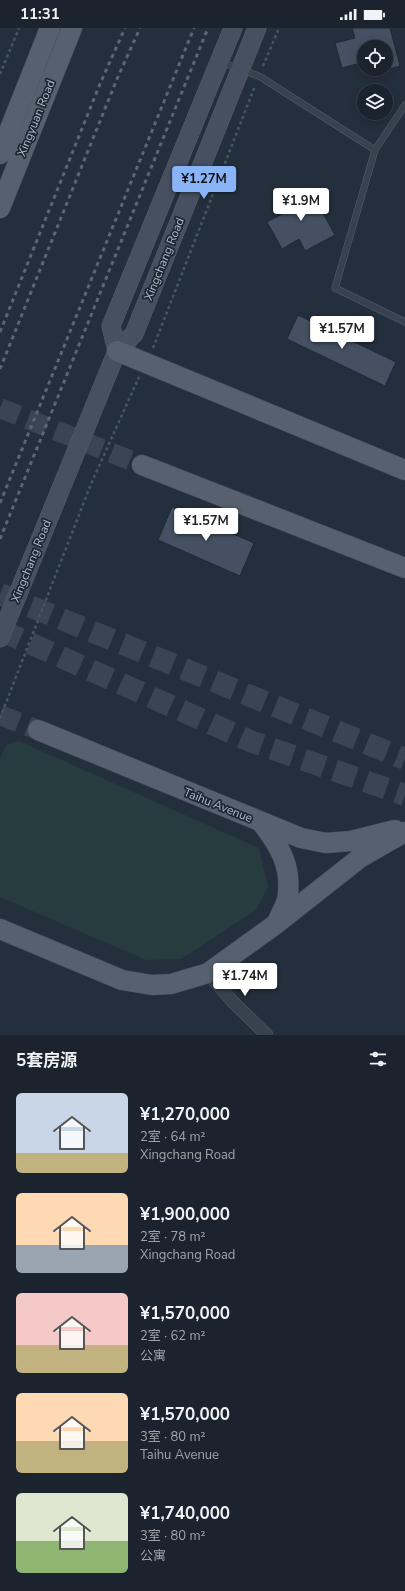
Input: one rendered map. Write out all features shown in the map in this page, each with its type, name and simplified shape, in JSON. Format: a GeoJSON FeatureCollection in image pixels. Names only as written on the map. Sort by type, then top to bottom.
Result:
{"type":"FeatureCollection","features":[{"type":"Feature","properties":{"kind":"main road","name":"Xingyuan Road"},"geometry":{"type":"LineString","coordinates":[[0,154],[50,28]]}},
{"type":"Feature","properties":{"kind":"main road","name":"Xingyuan Road"},"geometry":{"type":"LineString","coordinates":[[0,208],[72,28]]}},
{"type":"Feature","properties":{"kind":"main road","name":"Xingchang Road"},"geometry":{"type":"LineString","coordinates":[[117,351],[111,326],[233,28]]}},
{"type":"Feature","properties":{"kind":"main road","name":"Xingchang Road"},"geometry":{"type":"LineString","coordinates":[[0,638],[117,351],[134,334],[257,28]]}},
{"type":"Feature","properties":{"kind":"main road"},"geometry":{"type":"LineString","coordinates":[[117,351],[405,470]]}},
{"type":"Feature","properties":{"kind":"main road"},"geometry":{"type":"LineString","coordinates":[[142,465],[405,568]]}},
{"type":"Feature","properties":{"kind":"main road","name":"Taihu Avenue"},"geometry":{"type":"LineString","coordinates":[[38,730],[301,838],[326,843],[351,841],[382,832],[405,830]]}},
{"type":"Feature","properties":{"kind":"main road"},"geometry":{"type":"LineString","coordinates":[[261,822],[275,840],[285,860],[288,878],[287,900],[276,924]]}},
{"type":"Feature","properties":{"kind":"main road"},"geometry":{"type":"LineString","coordinates":[[0,929],[122,980],[152,985],[171,984],[208,973],[276,924],[360,857],[405,830]]}},
{"type":"Feature","properties":{"kind":"street"},"geometry":{"type":"LineString","coordinates":[[208,973],[219,987],[267,1035]]}},
{"type":"Feature","properties":{"kind":"lane"},"geometry":{"type":"LineString","coordinates":[[219,62],[259,76],[375,150]]}},
{"type":"Feature","properties":{"kind":"lane"},"geometry":{"type":"LineString","coordinates":[[405,105],[375,150],[335,288],[405,322]]}},
{"type":"Feature","properties":{"kind":"path"},"geometry":{"type":"LineString","coordinates":[[0,74],[19,28]]}},
{"type":"Feature","properties":{"kind":"green space"},"geometry":{"type":"Polygon","coordinates":[[[19,741],[259,848],[268,887],[256,910],[181,959],[146,960],[0,897],[0,759],[6,745],[19,741]]]}},
{"type":"Feature","properties":{"kind":"building"},"geometry":{"type":"Polygon","coordinates":[[[352,28],[390,28],[400,66],[393,68],[393,40],[357,40],[357,64],[342,68],[335,43],[355,38],[352,28]]]}},
{"type":"Feature","properties":{"kind":"building"},"geometry":{"type":"Polygon","coordinates":[[[308,186],[335,235],[305,251],[299,239],[282,249],[267,222],[286,212],[281,201],[308,186]]]}},
{"type":"Feature","properties":{"kind":"building"},"geometry":{"type":"Polygon","coordinates":[[[298,315],[396,362],[385,386],[287,339],[298,315]]]}},
{"type":"Feature","properties":{"kind":"building"},"geometry":{"type":"Polygon","coordinates":[[[172,507],[254,543],[240,576],[158,540],[172,507]]]}},
{"type":"Feature","properties":{"kind":"tunnel"},"geometry":{"type":"LineString","coordinates":[[0,408],[142,465]]}},
{"type":"Feature","properties":{"kind":"tunnel"},"geometry":{"type":"LineString","coordinates":[[0,594],[405,759]]}},
{"type":"Feature","properties":{"kind":"tunnel"},"geometry":{"type":"LineString","coordinates":[[0,630],[250,741],[405,795]]}},
{"type":"Feature","properties":{"kind":"tunnel"},"geometry":{"type":"LineString","coordinates":[[0,715],[38,730]]}},
{"type":"Feature","properties":{"kind":"railway"},"geometry":{"type":"LineString","coordinates":[[0,332],[100,84],[125,28]]}},
{"type":"Feature","properties":{"kind":"railway"},"geometry":{"type":"LineString","coordinates":[[0,369],[117,79],[140,28]]}},
{"type":"Feature","properties":{"kind":"railway"},"geometry":{"type":"LineString","coordinates":[[0,503],[194,28]]}},
{"type":"Feature","properties":{"kind":"railway"},"geometry":{"type":"LineString","coordinates":[[0,539],[208,28]]}}]}
